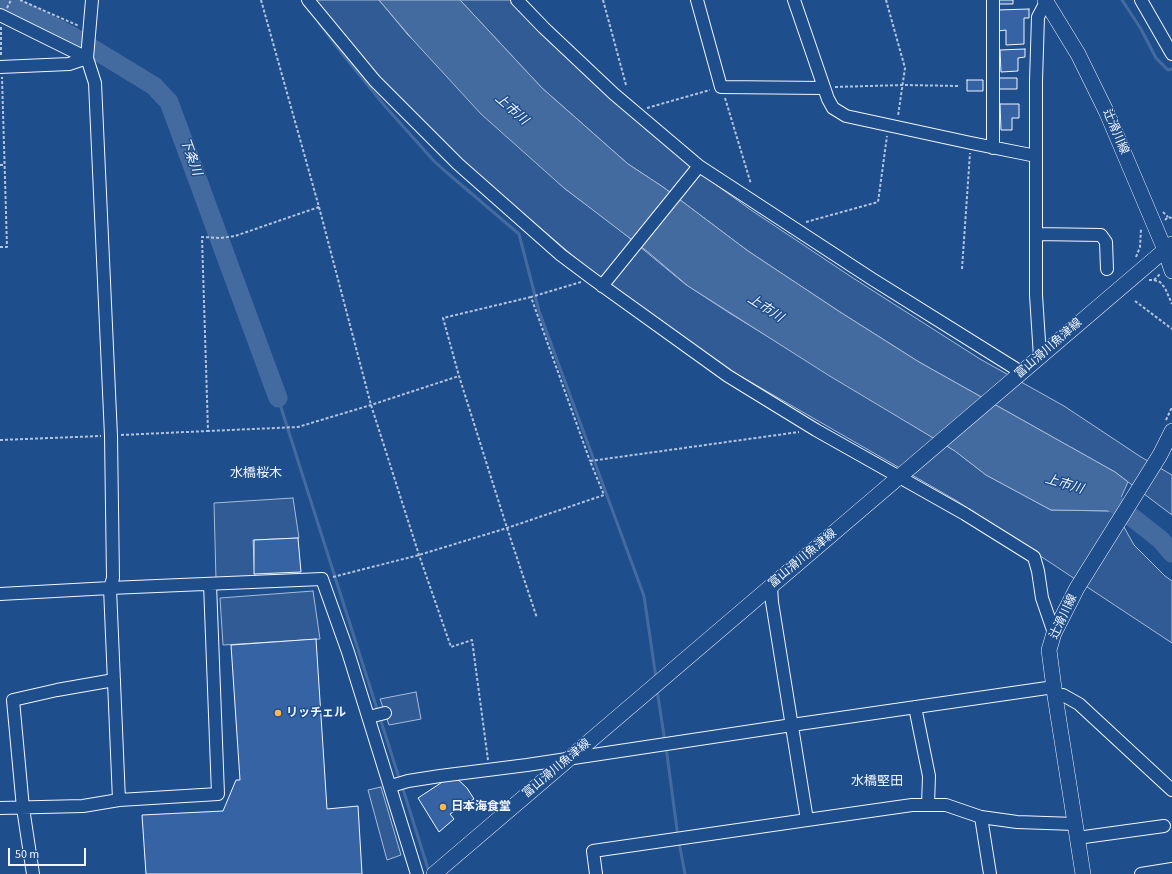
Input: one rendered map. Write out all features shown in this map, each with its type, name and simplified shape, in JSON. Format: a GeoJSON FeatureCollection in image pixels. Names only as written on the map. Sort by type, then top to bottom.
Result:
{"type":"FeatureCollection","features":[{"type":"Feature","properties":{"kind":"main road","name":"辻滑川線"},"geometry":{"type":"LineString","coordinates":[[1046,1],[1078,54],[1107,113],[1168,247],[1172,271]]}},
{"type":"Feature","properties":{"kind":"main road","name":"富山滑川魚津線"},"geometry":{"type":"LineString","coordinates":[[435,873],[1168,247]]}},
{"type":"Feature","properties":{"kind":"main road","name":"辻滑川線"},"geometry":{"type":"LineString","coordinates":[[1083,874],[1054,692],[1049,650],[1054,634],[1077,588],[1160,456],[1172,431]]}},
{"type":"Feature","properties":{"kind":"street"},"geometry":{"type":"LineString","coordinates":[[92,0],[88,58],[95,83],[111,436],[113,578],[110,588],[119,800]]}},
{"type":"Feature","properties":{"kind":"street"},"geometry":{"type":"LineString","coordinates":[[308,0],[375,81],[458,164],[561,255],[597,283],[728,376],[816,430],[904,472],[965,514],[1034,558],[1038,571],[1042,598],[1054,634]]}},
{"type":"Feature","properties":{"kind":"street"},"geometry":{"type":"LineString","coordinates":[[517,0],[614,94],[699,166],[872,279],[1017,377]]}},
{"type":"Feature","properties":{"kind":"street"},"geometry":{"type":"LineString","coordinates":[[697,0],[722,87],[824,88]]}},
{"type":"Feature","properties":{"kind":"street"},"geometry":{"type":"LineString","coordinates":[[794,0],[824,88],[833,108],[846,116],[892,125],[971,144],[1036,156]]}},
{"type":"Feature","properties":{"kind":"street"},"geometry":{"type":"LineString","coordinates":[[993,0],[993,148]]}},
{"type":"Feature","properties":{"kind":"street"},"geometry":{"type":"LineString","coordinates":[[1141,0],[1172,54]]}},
{"type":"Feature","properties":{"kind":"street"},"geometry":{"type":"LineString","coordinates":[[1040,356],[1036,295],[1036,81],[1038,17],[1046,1]]}},
{"type":"Feature","properties":{"kind":"street"},"geometry":{"type":"LineString","coordinates":[[2,16],[88,58]]}},
{"type":"Feature","properties":{"kind":"street"},"geometry":{"type":"LineString","coordinates":[[1,67],[69,64],[88,58]]}},
{"type":"Feature","properties":{"kind":"street"},"geometry":{"type":"LineString","coordinates":[[597,283],[699,166]]}},
{"type":"Feature","properties":{"kind":"street"},"geometry":{"type":"LineString","coordinates":[[1036,234],[1101,235],[1106,242],[1107,269]]}},
{"type":"Feature","properties":{"kind":"street"},"geometry":{"type":"LineString","coordinates":[[0,594],[322,579],[392,785],[417,874]]}},
{"type":"Feature","properties":{"kind":"street"},"geometry":{"type":"LineString","coordinates":[[0,808],[83,806],[119,800],[218,794],[210,584]]}},
{"type":"Feature","properties":{"kind":"street"},"geometry":{"type":"LineString","coordinates":[[771,586],[772,602],[807,820]]}},
{"type":"Feature","properties":{"kind":"street"},"geometry":{"type":"LineString","coordinates":[[33,874],[22,808],[13,700],[57,690],[114,680]]}},
{"type":"Feature","properties":{"kind":"street"},"geometry":{"type":"LineString","coordinates":[[392,785],[408,781],[569,759],[915,707],[1054,692],[1064,695],[1079,704],[1172,790]]}},
{"type":"Feature","properties":{"kind":"street"},"geometry":{"type":"LineString","coordinates":[[915,707],[929,776],[928,805]]}},
{"type":"Feature","properties":{"kind":"street"},"geometry":{"type":"LineString","coordinates":[[369,717],[385,713]]}},
{"type":"Feature","properties":{"kind":"street"},"geometry":{"type":"LineString","coordinates":[[596,874],[593,851],[912,805],[946,805],[981,817],[1076,831],[1164,826]]}},
{"type":"Feature","properties":{"kind":"street"},"geometry":{"type":"LineString","coordinates":[[981,817],[990,874]]}},
{"type":"Feature","properties":{"kind":"street"},"geometry":{"type":"LineString","coordinates":[[1141,874],[1172,869]]}},
{"type":"Feature","properties":{"kind":"path"},"geometry":{"type":"LineString","coordinates":[[0,247],[7,247],[0,21],[11,0]]}},
{"type":"Feature","properties":{"kind":"path"},"geometry":{"type":"LineString","coordinates":[[20,0],[90,30]]}},
{"type":"Feature","properties":{"kind":"path"},"geometry":{"type":"LineString","coordinates":[[261,0],[319,207],[371,405],[419,554],[451,647],[472,640],[490,770]]}},
{"type":"Feature","properties":{"kind":"path"},"geometry":{"type":"LineString","coordinates":[[603,0],[626,85]]}},
{"type":"Feature","properties":{"kind":"path"},"geometry":{"type":"LineString","coordinates":[[798,231],[803,224],[878,202],[892,125],[903,85],[905,68],[886,0]]}},
{"type":"Feature","properties":{"kind":"path"},"geometry":{"type":"LineString","coordinates":[[824,88],[903,85],[960,86]]}},
{"type":"Feature","properties":{"kind":"path"},"geometry":{"type":"LineString","coordinates":[[634,112],[722,87],[751,184]]}},
{"type":"Feature","properties":{"kind":"path"},"geometry":{"type":"LineString","coordinates":[[962,269],[971,144]]}},
{"type":"Feature","properties":{"kind":"path"},"geometry":{"type":"LineString","coordinates":[[319,207],[235,236],[221,238],[202,237],[208,431],[298,427],[459,376]]}},
{"type":"Feature","properties":{"kind":"path"},"geometry":{"type":"LineString","coordinates":[[1141,228],[1141,238]]}},
{"type":"Feature","properties":{"kind":"path"},"geometry":{"type":"LineString","coordinates":[[1154,280],[1160,282],[1165,288],[1172,304]]}},
{"type":"Feature","properties":{"kind":"path"},"geometry":{"type":"LineString","coordinates":[[537,618],[459,376],[443,318],[531,296],[597,283]]}},
{"type":"Feature","properties":{"kind":"path"},"geometry":{"type":"LineString","coordinates":[[340,576],[507,528],[604,495],[590,461],[531,296]]}},
{"type":"Feature","properties":{"kind":"path"},"geometry":{"type":"LineString","coordinates":[[1135,301],[1172,329]]}},
{"type":"Feature","properties":{"kind":"path"},"geometry":{"type":"LineString","coordinates":[[590,461],[816,430]]}},
{"type":"Feature","properties":{"kind":"shaded area"},"geometry":{"type":"Polygon","coordinates":[[[316,0],[379,0],[408,35],[564,188],[616,227],[685,284],[731,314],[955,451],[986,475],[1051,510],[1115,511],[1134,545],[1172,581],[1172,643],[957,501],[735,373],[593,273],[453,153],[387,88],[316,0]]]}},
{"type":"Feature","properties":{"kind":"shaded area"},"geometry":{"type":"Polygon","coordinates":[[[460,0],[510,0],[586,74],[690,166],[751,210],[853,278],[980,359],[1064,406],[1141,457],[1172,475],[1172,515],[1115,472],[919,362],[748,251],[663,187],[628,164],[542,88],[460,0]]]}},
{"type":"Feature","properties":{"kind":"shaded area"},"geometry":{"type":"Polygon","coordinates":[[[293,498],[299,538],[253,540],[255,579],[216,580],[214,503],[293,498]]]}},
{"type":"Feature","properties":{"kind":"shaded area"},"geometry":{"type":"Polygon","coordinates":[[[313,591],[320,639],[223,645],[220,598],[313,591]]]}},
{"type":"Feature","properties":{"kind":"shaded area"},"geometry":{"type":"Polygon","coordinates":[[[416,692],[421,719],[389,725],[380,699],[416,692]]]}},
{"type":"Feature","properties":{"kind":"shaded area"},"geometry":{"type":"Polygon","coordinates":[[[381,787],[401,855],[387,860],[368,790],[381,787]]]}},
{"type":"Feature","properties":{"kind":"water"},"geometry":{"type":"Polygon","coordinates":[[[379,0],[460,0],[542,88],[628,164],[663,187],[748,251],[919,362],[1115,472],[1128,482],[1115,511],[1051,510],[986,475],[955,451],[828,375],[688,286],[648,252],[564,188],[481,114],[413,40],[379,0]]]}},
{"type":"Feature","properties":{"kind":"building"},"geometry":{"type":"Polygon","coordinates":[[[998,0],[1013,0],[1013,4],[998,4],[998,0]]]}},
{"type":"Feature","properties":{"kind":"building"},"geometry":{"type":"Polygon","coordinates":[[[1029,9],[1029,18],[1024,18],[1024,44],[1006,45],[1006,30],[998,31],[998,10],[1029,9]]]}},
{"type":"Feature","properties":{"kind":"building"},"geometry":{"type":"Polygon","coordinates":[[[1025,49],[1025,57],[1018,58],[1018,71],[1001,72],[1000,50],[1025,49]]]}},
{"type":"Feature","properties":{"kind":"building"},"geometry":{"type":"Polygon","coordinates":[[[997,78],[1017,78],[1017,89],[997,89],[997,78]]]}},
{"type":"Feature","properties":{"kind":"building"},"geometry":{"type":"Polygon","coordinates":[[[967,80],[983,80],[983,91],[967,91],[967,80]]]}},
{"type":"Feature","properties":{"kind":"building"},"geometry":{"type":"Polygon","coordinates":[[[1000,104],[1019,104],[1019,118],[1012,118],[1012,130],[1001,130],[1000,104]]]}},
{"type":"Feature","properties":{"kind":"building"},"geometry":{"type":"Polygon","coordinates":[[[298,538],[301,572],[254,574],[254,540],[298,538]]]}},
{"type":"Feature","properties":{"kind":"building","name":"リッチェル"},"geometry":{"type":"Polygon","coordinates":[[[316,639],[327,809],[358,806],[362,874],[146,874],[142,815],[223,811],[236,780],[240,780],[231,645],[316,639]]]}},
{"type":"Feature","properties":{"kind":"building","name":"日本海食堂"},"geometry":{"type":"Polygon","coordinates":[[[453,775],[467,788],[474,799],[450,814],[454,819],[439,832],[418,798],[453,775]]]}},
{"type":"Feature","properties":{"kind":"waterway"},"geometry":{"type":"LineString","coordinates":[[1122,0],[1141,29],[1156,58],[1168,70],[1172,69]]}},
{"type":"Feature","properties":{"kind":"waterway","name":"下条川"},"geometry":{"type":"LineString","coordinates":[[0,1],[72,36],[154,86],[169,102],[278,398]]}},
{"type":"Feature","properties":{"kind":"waterway"},"geometry":{"type":"LineString","coordinates":[[319,23],[384,105],[434,161],[519,234],[539,311],[644,596],[656,678]]}},
{"type":"Feature","properties":{"kind":"waterway"},"geometry":{"type":"LineString","coordinates":[[278,398],[378,712]]}},
{"type":"Feature","properties":{"kind":"waterway","name":"上市川"},"geometry":{"type":"LineString","coordinates":[[1095,493],[1105,496],[1161,540],[1172,553]]}},
{"type":"Feature","properties":{"kind":"waterway"},"geometry":{"type":"LineString","coordinates":[[657,690],[665,742]]}},
{"type":"Feature","properties":{"kind":"waterway"},"geometry":{"type":"LineString","coordinates":[[380,718],[400,781]]}},
{"type":"Feature","properties":{"kind":"waterway"},"geometry":{"type":"LineString","coordinates":[[666,747],[678,837]]}},
{"type":"Feature","properties":{"kind":"waterway"},"geometry":{"type":"LineString","coordinates":[[402,786],[429,872]]}},
{"type":"Feature","properties":{"kind":"waterway"},"geometry":{"type":"LineString","coordinates":[[679,842],[685,874]]}},
{"type":"Feature","properties":{"kind":"place","name":"リッチェル"},"geometry":{"type":"Point","coordinates":[278,713]}},
{"type":"Feature","properties":{"kind":"place","name":"日本海食堂"},"geometry":{"type":"Point","coordinates":[443,807]}},
{"type":"Feature","properties":{"kind":"district","name":"水橋桜木"},"geometry":{"type":"Point","coordinates":[256,474]}},
{"type":"Feature","properties":{"kind":"district","name":"水橋堅田"},"geometry":{"type":"Point","coordinates":[877,782]}}]}
